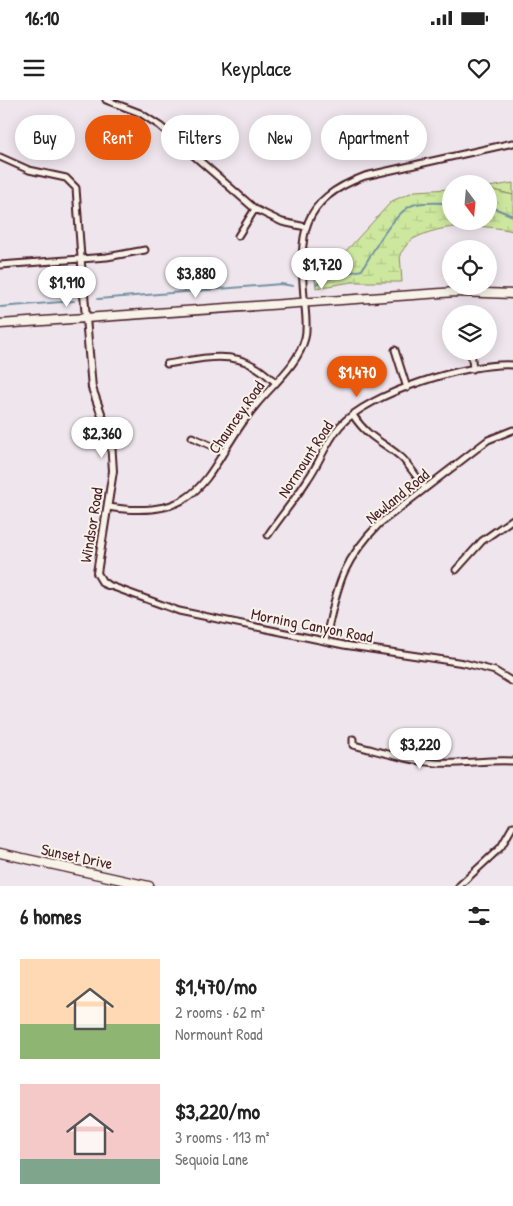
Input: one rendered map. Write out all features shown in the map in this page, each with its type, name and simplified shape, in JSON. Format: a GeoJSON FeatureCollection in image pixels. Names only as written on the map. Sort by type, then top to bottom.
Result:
{"type":"FeatureCollection","features":[{"type":"Feature","properties":{"kind":"main road"},"geometry":{"type":"LineString","coordinates":[[0,324],[456,292],[513,294]]}},
{"type":"Feature","properties":{"kind":"main road","name":"Sunset Drive"},"geometry":{"type":"LineString","coordinates":[[0,853],[149,886]]}},
{"type":"Feature","properties":{"kind":"street"},"geometry":{"type":"LineString","coordinates":[[106,100],[140,113],[160,126],[255,209],[282,222],[306,227]]}},
{"type":"Feature","properties":{"kind":"street","name":"Chauncey Road"},"geometry":{"type":"LineString","coordinates":[[108,507],[151,511],[170,506],[191,494],[203,484],[255,406],[294,361],[306,337],[301,258],[306,227],[311,212],[317,205],[346,182],[365,176],[513,143]]}},
{"type":"Feature","properties":{"kind":"street"},"geometry":{"type":"LineString","coordinates":[[0,157],[29,170],[66,178],[76,188],[82,271]]}},
{"type":"Feature","properties":{"kind":"street"},"geometry":{"type":"LineString","coordinates":[[238,236],[255,209]]}},
{"type":"Feature","properties":{"kind":"street"},"geometry":{"type":"LineString","coordinates":[[0,265],[82,259],[145,250]]}},
{"type":"Feature","properties":{"kind":"street","name":"Windsor Road"},"geometry":{"type":"LineString","coordinates":[[82,271],[92,388],[111,441],[113,471],[97,573],[103,582],[108,585]]}},
{"type":"Feature","properties":{"kind":"street"},"geometry":{"type":"LineString","coordinates":[[395,350],[407,388]]}},
{"type":"Feature","properties":{"kind":"street"},"geometry":{"type":"LineString","coordinates":[[167,364],[216,357],[231,358],[255,366],[276,383]]}},
{"type":"Feature","properties":{"kind":"street"},"geometry":{"type":"LineString","coordinates":[[472,360],[473,368]]}},
{"type":"Feature","properties":{"kind":"street","name":"Normount Road"},"geometry":{"type":"LineString","coordinates":[[268,534],[309,478],[340,425],[353,415],[384,395],[442,375],[473,368],[513,365]]}},
{"type":"Feature","properties":{"kind":"street"},"geometry":{"type":"LineString","coordinates":[[353,415],[360,426],[377,442],[403,459],[425,488]]}},
{"type":"Feature","properties":{"kind":"street","name":"Newland Road"},"geometry":{"type":"LineString","coordinates":[[325,641],[338,584],[351,556],[379,524],[488,440],[513,430]]}},
{"type":"Feature","properties":{"kind":"street"},"geometry":{"type":"LineString","coordinates":[[192,437],[226,452]]}},
{"type":"Feature","properties":{"kind":"street"},"geometry":{"type":"LineString","coordinates":[[456,570],[482,541],[513,519]]}},
{"type":"Feature","properties":{"kind":"street","name":"Morning Canyon Road"},"geometry":{"type":"LineString","coordinates":[[108,585],[179,611],[325,641],[464,662],[495,672],[513,682]]}},
{"type":"Feature","properties":{"kind":"street"},"geometry":{"type":"LineString","coordinates":[[354,739],[353,745],[435,763],[468,763],[495,759],[513,761]]}},
{"type":"Feature","properties":{"kind":"street"},"geometry":{"type":"LineString","coordinates":[[459,886],[500,847],[513,826]]}},
{"type":"Feature","properties":{"kind":"green space"},"geometry":{"type":"Polygon","coordinates":[[[513,183],[513,195],[498,191],[498,186],[513,183]]]}},
{"type":"Feature","properties":{"kind":"green space"},"geometry":{"type":"Polygon","coordinates":[[[442,190],[442,229],[413,239],[400,254],[402,282],[352,282],[316,288],[314,271],[346,251],[392,201],[415,191],[442,190]]]}},
{"type":"Feature","properties":{"kind":"green space"},"geometry":{"type":"Polygon","coordinates":[[[498,191],[513,195],[513,231],[498,229],[498,191]]]}},
{"type":"Feature","properties":{"kind":"waterway"},"geometry":{"type":"LineString","coordinates":[[316,284],[332,276],[362,270],[392,222],[408,207],[420,203],[442,203]]}},
{"type":"Feature","properties":{"kind":"waterway"},"geometry":{"type":"LineString","coordinates":[[498,210],[513,216]]}},
{"type":"Feature","properties":{"kind":"waterway"},"geometry":{"type":"LineString","coordinates":[[98,299],[281,284],[293,286]]}},
{"type":"Feature","properties":{"kind":"waterway"},"geometry":{"type":"LineString","coordinates":[[0,307],[74,301]]}}]}
